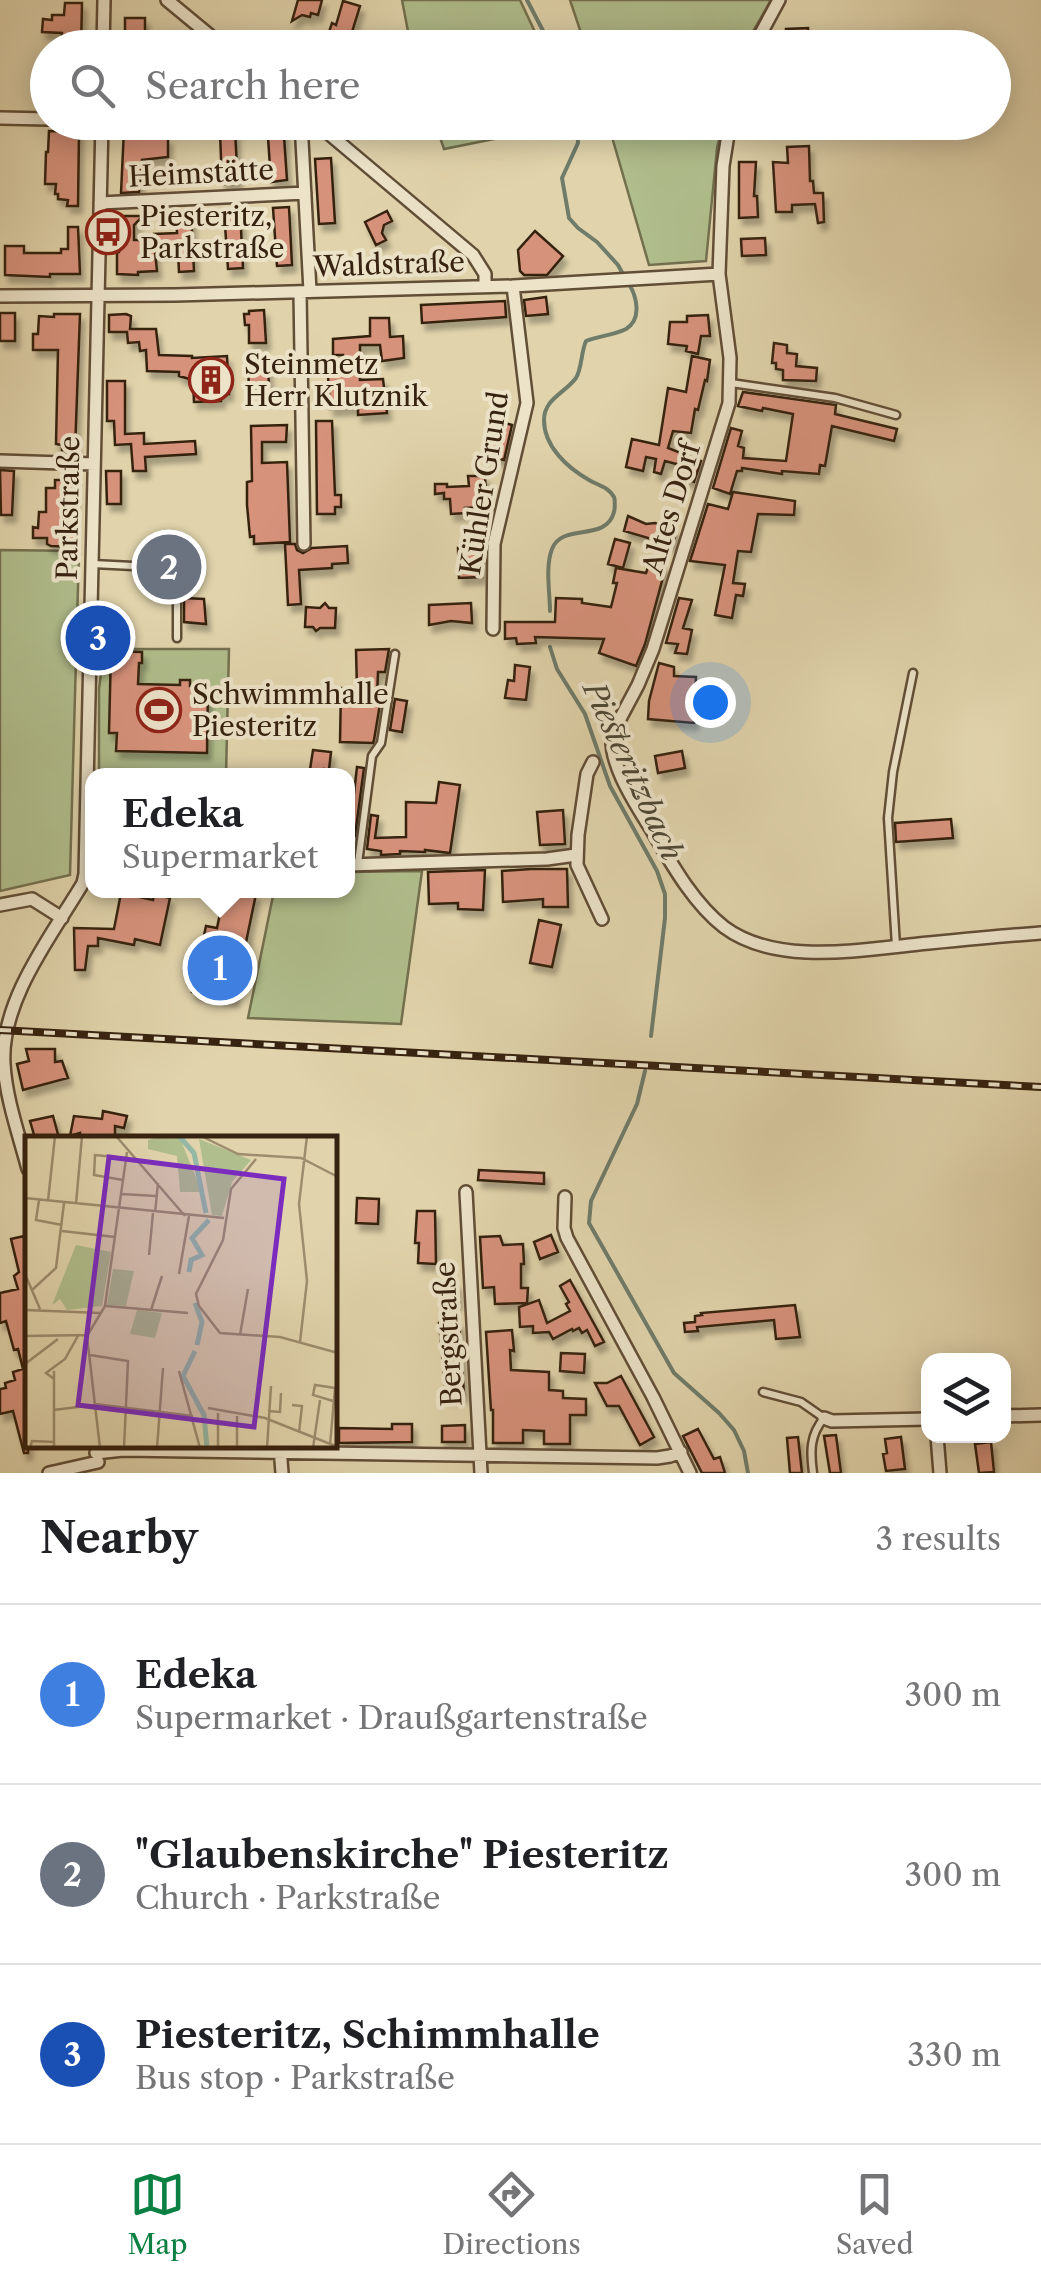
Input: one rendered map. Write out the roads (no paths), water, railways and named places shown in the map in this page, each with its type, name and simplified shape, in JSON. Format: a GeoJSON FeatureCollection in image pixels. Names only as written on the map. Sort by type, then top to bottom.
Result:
{"type":"FeatureCollection","features":[{"type":"Feature","properties":{"kind":"street"},"geometry":{"type":"LineString","coordinates":[[103,30],[104,0]]}},
{"type":"Feature","properties":{"kind":"street"},"geometry":{"type":"LineString","coordinates":[[167,0],[203,30]]}},
{"type":"Feature","properties":{"kind":"street"},"geometry":{"type":"LineString","coordinates":[[763,30],[779,0]]}},
{"type":"Feature","properties":{"kind":"street"},"geometry":{"type":"LineString","coordinates":[[0,118],[30,119]]}},
{"type":"Feature","properties":{"kind":"street","name":"Parkstraße"},"geometry":{"type":"LineString","coordinates":[[90,768],[102,140]]}},
{"type":"Feature","properties":{"kind":"street","name":"Heimstätte"},"geometry":{"type":"LineString","coordinates":[[302,140],[304,544]]}},
{"type":"Feature","properties":{"kind":"street"},"geometry":{"type":"LineString","coordinates":[[336,140],[473,255],[485,274],[485,286]]}},
{"type":"Feature","properties":{"kind":"street","name":"Altes Dorf"},"geometry":{"type":"LineString","coordinates":[[727,140],[722,166],[720,274],[731,383],[727,412],[659,631],[638,685],[613,732],[612,748],[636,804],[660,844],[696,897],[724,926],[747,940],[792,950],[838,952],[896,946]]}},
{"type":"Feature","properties":{"kind":"street","name":"Heimstätte"},"geometry":{"type":"LineString","coordinates":[[100,203],[305,192]]}},
{"type":"Feature","properties":{"kind":"street","name":"Waldstraße"},"geometry":{"type":"LineString","coordinates":[[0,296],[513,286],[720,274]]}},
{"type":"Feature","properties":{"kind":"street","name":"Kühler Grund"},"geometry":{"type":"LineString","coordinates":[[493,629],[494,544],[527,403],[513,286]]}},
{"type":"Feature","properties":{"kind":"street"},"geometry":{"type":"LineString","coordinates":[[0,461],[94,464]]}},
{"type":"Feature","properties":{"kind":"street"},"geometry":{"type":"LineString","coordinates":[[593,762],[586,774],[576,856],[581,876],[602,919]]}},
{"type":"Feature","properties":{"kind":"street"},"geometry":{"type":"LineString","coordinates":[[355,865],[576,856]]}},
{"type":"Feature","properties":{"kind":"street","name":"Parkstraße"},"geometry":{"type":"LineString","coordinates":[[2,1054],[18,996],[85,880]]}},
{"type":"Feature","properties":{"kind":"street"},"geometry":{"type":"LineString","coordinates":[[0,904],[32,899],[62,918]]}},
{"type":"Feature","properties":{"kind":"street"},"geometry":{"type":"LineString","coordinates":[[896,946],[1041,933]]}},
{"type":"Feature","properties":{"kind":"street"},"geometry":{"type":"LineString","coordinates":[[2,1054],[4,1090],[25,1159]]}},
{"type":"Feature","properties":{"kind":"street","name":"Bergstraße"},"geometry":{"type":"LineString","coordinates":[[466,1192],[481,1473]]}},
{"type":"Feature","properties":{"kind":"street"},"geometry":{"type":"LineString","coordinates":[[565,1197],[566,1238],[690,1473]]}},
{"type":"Feature","properties":{"kind":"street"},"geometry":{"type":"LineString","coordinates":[[1011,1416],[1041,1415]]}},
{"type":"Feature","properties":{"kind":"street"},"geometry":{"type":"LineString","coordinates":[[824,1418],[921,1418]]}},
{"type":"Feature","properties":{"kind":"street"},"geometry":{"type":"LineString","coordinates":[[938,1443],[940,1473]]}},
{"type":"Feature","properties":{"kind":"street"},"geometry":{"type":"LineString","coordinates":[[280,1449],[282,1473]]}},
{"type":"Feature","properties":{"kind":"street"},"geometry":{"type":"LineString","coordinates":[[49,1473],[122,1450],[280,1449],[656,1458],[681,1452]]}},
{"type":"Feature","properties":{"kind":"lane"},"geometry":{"type":"LineString","coordinates":[[731,383],[835,398],[896,415]]}},
{"type":"Feature","properties":{"kind":"lane"},"geometry":{"type":"LineString","coordinates":[[92,564],[133,566],[177,600],[177,638]]}},
{"type":"Feature","properties":{"kind":"lane"},"geometry":{"type":"LineString","coordinates":[[355,849],[372,756],[381,743],[394,654]]}},
{"type":"Feature","properties":{"kind":"lane"},"geometry":{"type":"LineString","coordinates":[[896,946],[889,798],[913,672]]}},
{"type":"Feature","properties":{"kind":"lane"},"geometry":{"type":"LineString","coordinates":[[763,1392],[801,1402],[824,1418],[811,1444],[812,1473]]}},
{"type":"Feature","properties":{"kind":"waterway","name":"Piesteritzbach"},"geometry":{"type":"LineString","coordinates":[[527,0],[543,30]]}},
{"type":"Feature","properties":{"kind":"waterway","name":"Piesteritzbach"},"geometry":{"type":"LineString","coordinates":[[578,140],[562,178],[569,218],[597,242],[624,276]]}},
{"type":"Feature","properties":{"kind":"waterway","name":"Piesteritzbach"},"geometry":{"type":"LineString","coordinates":[[550,611],[548,572],[552,549],[565,536],[602,527],[614,512],[615,502],[609,491],[559,456],[545,430],[545,413],[551,401],[576,378],[586,341],[631,325],[636,308],[629,284]]}},
{"type":"Feature","properties":{"kind":"waterway","name":"Piesteritzbach"},"geometry":{"type":"LineString","coordinates":[[550,647],[557,669],[585,714],[610,786],[657,871],[665,894],[651,1036]]}},
{"type":"Feature","properties":{"kind":"waterway","name":"Piesteritzbach"},"geometry":{"type":"LineString","coordinates":[[645,1071],[637,1104],[591,1201],[589,1223],[674,1373],[734,1430],[744,1451],[748,1473]]}},
{"type":"Feature","properties":{"kind":"railway"},"geometry":{"type":"LineString","coordinates":[[0,1030],[1041,1087]]}},
{"type":"Feature","properties":{"kind":"place","name":"Piesteritz, Parkstraße"},"geometry":{"type":"Point","coordinates":[108,232]}},
{"type":"Feature","properties":{"kind":"place","name":"Steinmetz Herr Klutznik"},"geometry":{"type":"Point","coordinates":[211,380]}},
{"type":"Feature","properties":{"kind":"place","name":"\"Glaubenskirche\" Piesteritz"},"geometry":{"type":"Point","coordinates":[169,567]}},
{"type":"Feature","properties":{"kind":"place","name":"Piesteritz, Schimmhalle"},"geometry":{"type":"Point","coordinates":[98,638]}},
{"type":"Feature","properties":{"kind":"place","name":"Schwimmhalle Piesteritz"},"geometry":{"type":"Point","coordinates":[159,710]}},
{"type":"Feature","properties":{"kind":"place","name":"Edeka"},"geometry":{"type":"Point","coordinates":[220,968]}}]}
